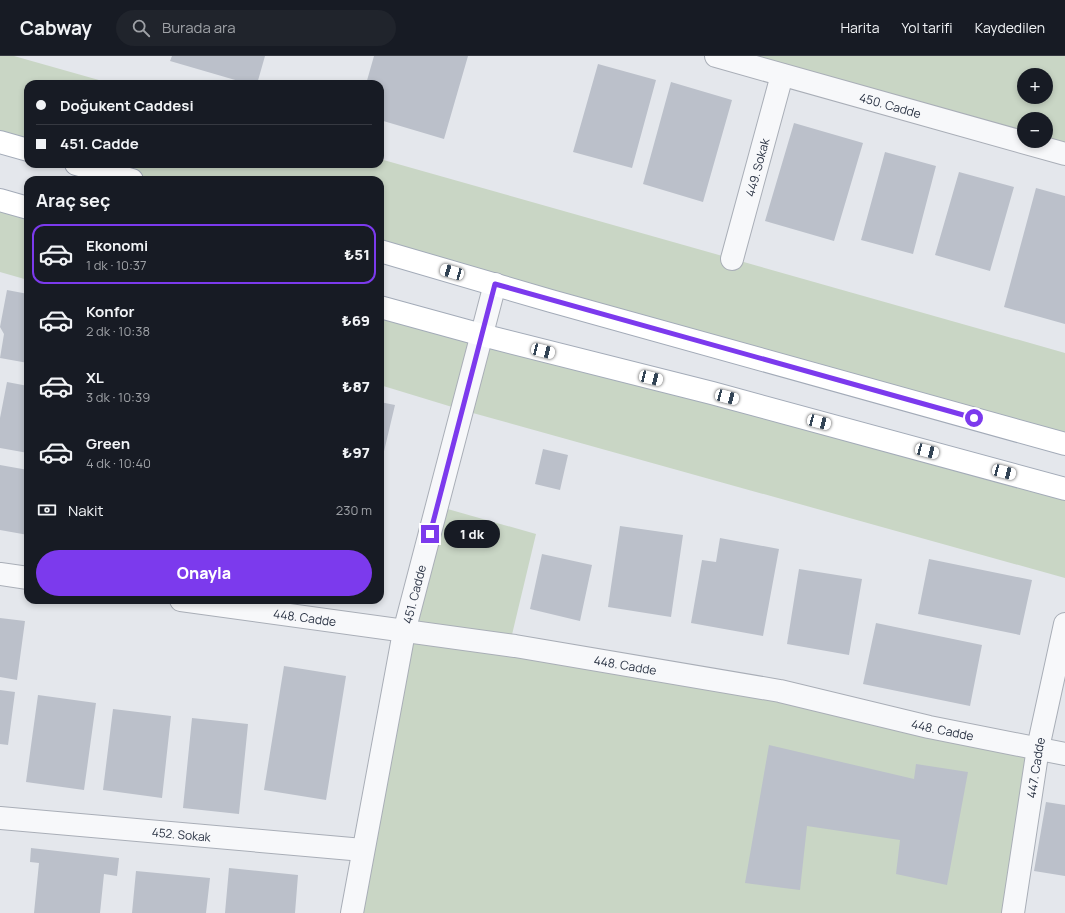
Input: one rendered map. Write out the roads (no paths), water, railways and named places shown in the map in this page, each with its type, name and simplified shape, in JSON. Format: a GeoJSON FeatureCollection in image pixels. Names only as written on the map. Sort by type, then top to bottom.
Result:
{"type":"FeatureCollection","features":[{"type":"Feature","properties":{"kind":"main road"},"geometry":{"type":"LineString","coordinates":[[0,142],[24,149]]}},
{"type":"Feature","properties":{"kind":"main road"},"geometry":{"type":"LineString","coordinates":[[90,168],[118,176]]}},
{"type":"Feature","properties":{"kind":"main road"},"geometry":{"type":"LineString","coordinates":[[0,200],[24,207]]}},
{"type":"Feature","properties":{"kind":"main road"},"geometry":{"type":"LineString","coordinates":[[384,252],[1065,444]]}},
{"type":"Feature","properties":{"kind":"main road"},"geometry":{"type":"LineString","coordinates":[[384,308],[482,335],[720,395],[1065,489]]}},
{"type":"Feature","properties":{"kind":"street","name":"450. Cadde"},"geometry":{"type":"LineString","coordinates":[[716,56],[1065,154]]}},
{"type":"Feature","properties":{"kind":"street","name":"449. Sokak"},"geometry":{"type":"LineString","coordinates":[[732,259],[782,75]]}},
{"type":"Feature","properties":{"kind":"street","name":"451. Cadde"},"geometry":{"type":"LineString","coordinates":[[353,911],[404,632],[495,284]]}},
{"type":"Feature","properties":{"kind":"street"},"geometry":{"type":"LineString","coordinates":[[0,574],[24,577]]}},
{"type":"Feature","properties":{"kind":"street","name":"448. Cadde"},"geometry":{"type":"LineString","coordinates":[[209,604],[404,632],[515,646],[780,691],[929,726],[1065,754]]}},
{"type":"Feature","properties":{"kind":"street","name":"447. Cadde"},"geometry":{"type":"LineString","coordinates":[[1013,913],[1038,748],[1065,624]]}},
{"type":"Feature","properties":{"kind":"street","name":"452. Sokak"},"geometry":{"type":"LineString","coordinates":[[0,818],[363,850]]}}]}
